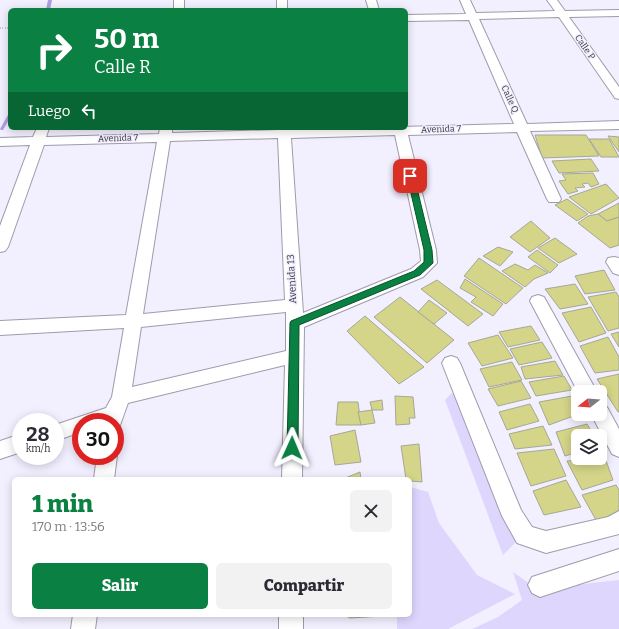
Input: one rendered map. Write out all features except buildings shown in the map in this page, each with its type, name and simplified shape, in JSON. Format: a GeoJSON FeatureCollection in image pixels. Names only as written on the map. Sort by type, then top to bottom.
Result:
{"type":"FeatureCollection","features":[{"type":"Feature","properties":{"kind":"street","name":"Calle Q"},"geometry":{"type":"LineString","coordinates":[[465,0],[554,199]]}},
{"type":"Feature","properties":{"kind":"street","name":"Calle P"},"geometry":{"type":"LineString","coordinates":[[552,0],[619,95]]}},
{"type":"Feature","properties":{"kind":"street"},"geometry":{"type":"LineString","coordinates":[[408,18],[619,13]]}},
{"type":"Feature","properties":{"kind":"street","name":"Avenida 7"},"geometry":{"type":"LineString","coordinates":[[408,129],[619,125]]}},
{"type":"Feature","properties":{"kind":"street","name":"Avenida 7"},"geometry":{"type":"LineString","coordinates":[[0,142],[40,134],[342,130]]}},
{"type":"Feature","properties":{"kind":"street"},"geometry":{"type":"LineString","coordinates":[[295,323],[417,273],[429,263],[428,250],[400,130]]}},
{"type":"Feature","properties":{"kind":"street","name":"Avenida 13"},"geometry":{"type":"LineString","coordinates":[[284,131],[295,323],[292,477]]}},
{"type":"Feature","properties":{"kind":"street"},"geometry":{"type":"LineString","coordinates":[[114,413],[121,397],[166,132]]}},
{"type":"Feature","properties":{"kind":"street"},"geometry":{"type":"LineString","coordinates":[[0,247],[40,134]]}},
{"type":"Feature","properties":{"kind":"street"},"geometry":{"type":"LineString","coordinates":[[538,301],[584,385]]}},
{"type":"Feature","properties":{"kind":"street"},"geometry":{"type":"LineString","coordinates":[[0,328],[134,322],[294,305]]}},
{"type":"Feature","properties":{"kind":"street"},"geometry":{"type":"LineString","coordinates":[[121,397],[294,356]]}},
{"type":"Feature","properties":{"kind":"street"},"geometry":{"type":"LineString","coordinates":[[451,363],[513,516],[525,536],[546,542],[614,526],[619,521]]}},
{"type":"Feature","properties":{"kind":"street"},"geometry":{"type":"LineString","coordinates":[[604,421],[619,448]]}},
{"type":"Feature","properties":{"kind":"street"},"geometry":{"type":"LineString","coordinates":[[0,450],[12,446]]}},
{"type":"Feature","properties":{"kind":"street"},"geometry":{"type":"LineString","coordinates":[[104,477],[106,465]]}},
{"type":"Feature","properties":{"kind":"street"},"geometry":{"type":"LineString","coordinates":[[540,585],[619,560]]}},
{"type":"Feature","properties":{"kind":"street"},"geometry":{"type":"LineString","coordinates":[[83,629],[85,617]]}},
{"type":"Feature","properties":{"kind":"shaded area"},"geometry":{"type":"Polygon","coordinates":[[[452,393],[458,396],[517,541],[503,555],[445,400],[452,393]]]}},
{"type":"Feature","properties":{"kind":"shaded area"},"geometry":{"type":"Polygon","coordinates":[[[412,488],[428,492],[439,523],[477,575],[515,594],[448,629],[397,629],[397,617],[412,617],[412,488]]]}},
{"type":"Feature","properties":{"kind":"shaded area"},"geometry":{"type":"Polygon","coordinates":[[[513,572],[537,589],[619,580],[619,629],[472,629],[498,617],[522,600],[513,572]]]}},
{"type":"Feature","properties":{"kind":"waterway"},"geometry":{"type":"LineString","coordinates":[[48,8],[50,0]]}},
{"type":"Feature","properties":{"kind":"waterway"},"geometry":{"type":"LineString","coordinates":[[2,129],[8,118]]}},
{"type":"Feature","properties":{"kind":"route"},"geometry":{"type":"LineString","coordinates":[[292,448],[295,323],[417,273],[429,263],[428,250],[410,176]]}}]}
